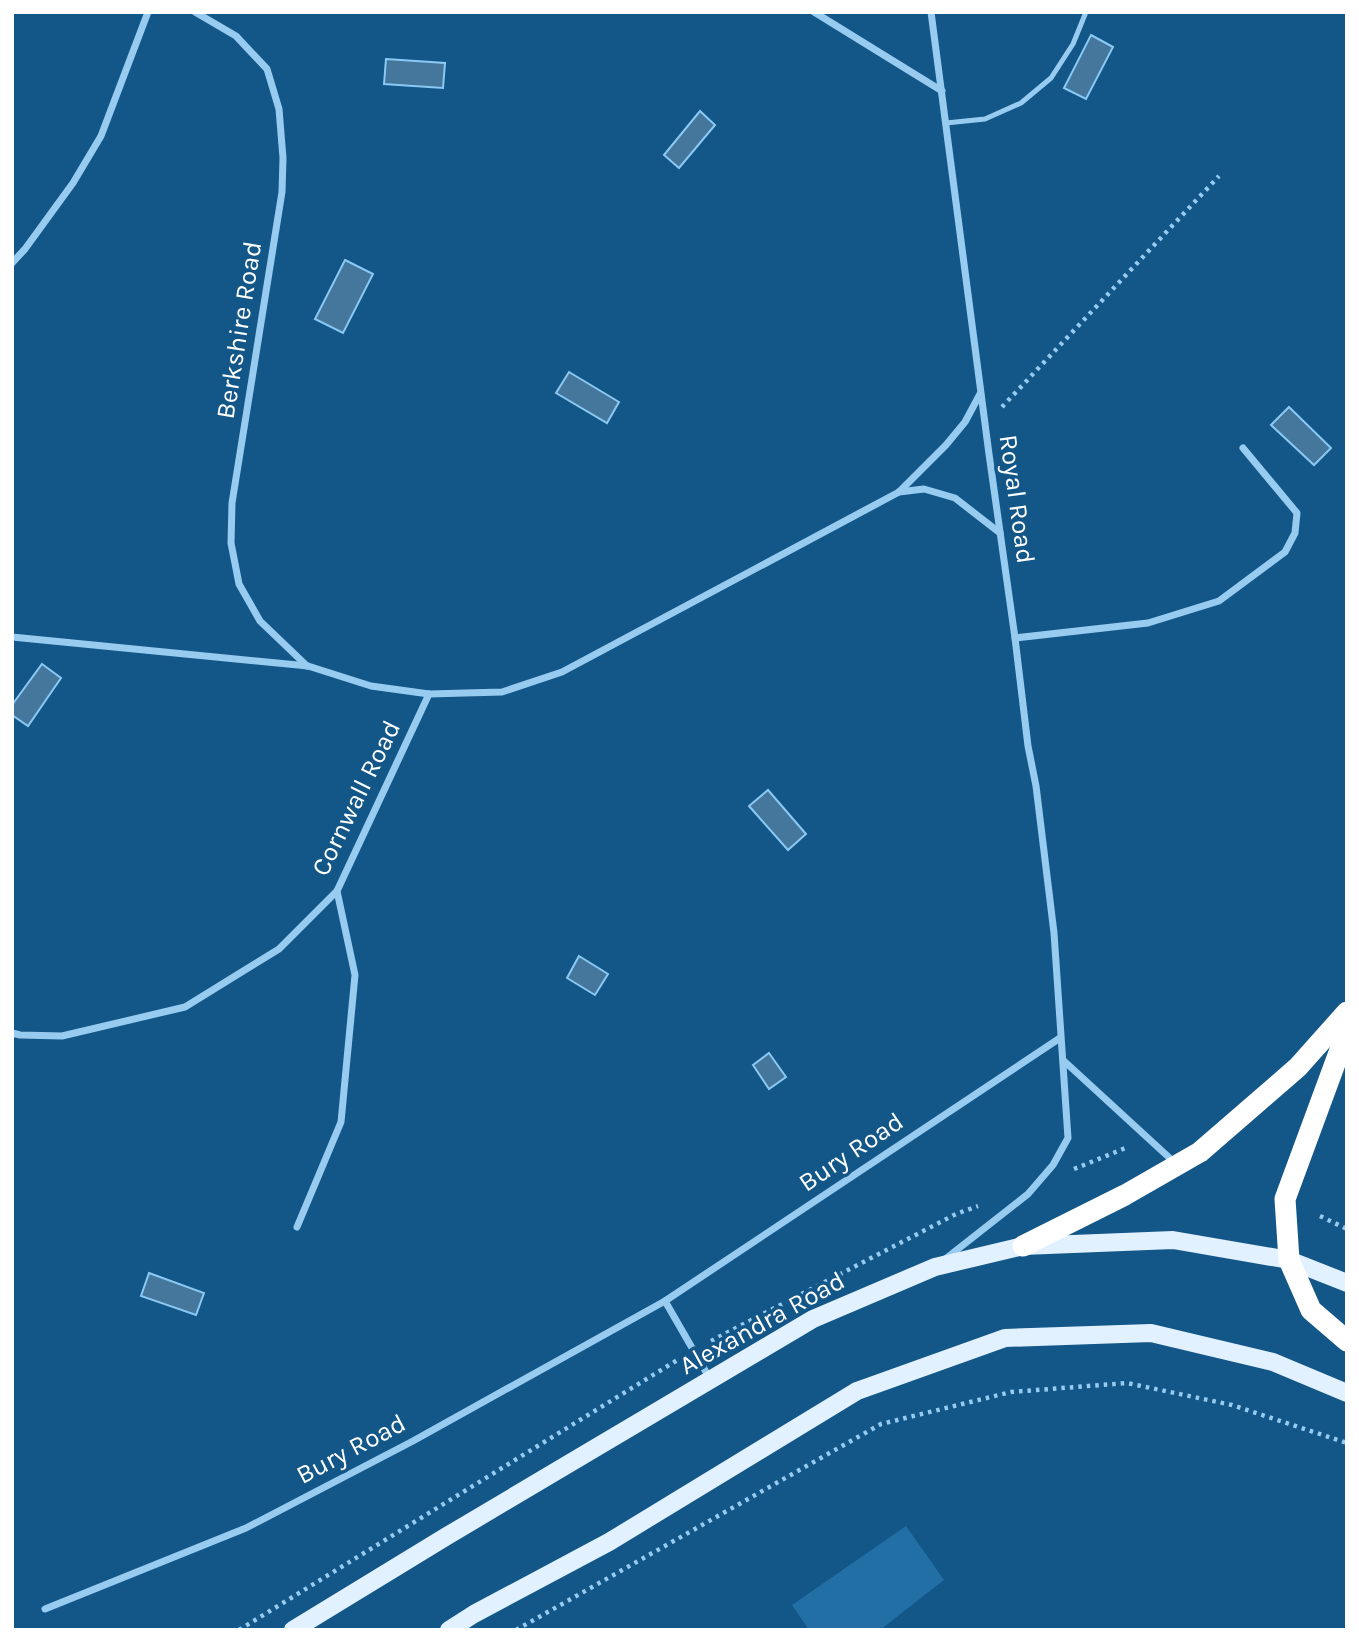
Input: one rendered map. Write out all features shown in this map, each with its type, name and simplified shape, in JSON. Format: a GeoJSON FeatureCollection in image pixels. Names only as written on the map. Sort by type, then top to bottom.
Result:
{"type":"FeatureCollection","features":[{"type":"Feature","properties":{"kind":"highway"},"geometry":{"type":"LineString","coordinates":[[1023,1246],[1125,1195],[1200,1152],[1298,1068],[1347,1012]]}},
{"type":"Feature","properties":{"kind":"highway"},"geometry":{"type":"LineString","coordinates":[[1347,1031],[1285,1199],[1289,1260],[1311,1310],[1347,1341]]}},
{"type":"Feature","properties":{"kind":"main road","name":"Alexandra Road"},"geometry":{"type":"LineString","coordinates":[[293,1630],[813,1319],[935,1266],[1023,1246],[1173,1240],[1289,1260],[1347,1283]]}},
{"type":"Feature","properties":{"kind":"main road"},"geometry":{"type":"LineString","coordinates":[[449,1630],[610,1542],[857,1391],[1005,1338],[1151,1333],[1273,1362],[1347,1393]]}},
{"type":"Feature","properties":{"kind":"street"},"geometry":{"type":"LineString","coordinates":[[12,263],[73,183],[101,136],[148,12]]}},
{"type":"Feature","properties":{"kind":"street","name":"Berkshire Road"},"geometry":{"type":"LineString","coordinates":[[195,12],[236,36],[267,69],[279,109],[283,158],[282,192],[232,503],[231,543],[239,584],[260,621],[308,666]]}},
{"type":"Feature","properties":{"kind":"street"},"geometry":{"type":"LineString","coordinates":[[814,12],[942,91]]}},
{"type":"Feature","properties":{"kind":"street","name":"Royal Road"},"geometry":{"type":"LineString","coordinates":[[932,12],[1054,933],[1068,1138],[1053,1166],[1028,1194],[935,1266]]}},
{"type":"Feature","properties":{"kind":"street","name":"Cornwall Road"},"geometry":{"type":"LineString","coordinates":[[12,637],[308,666],[371,686],[429,694],[502,692],[562,672],[899,492],[946,445],[965,422],[981,394]]}},
{"type":"Feature","properties":{"kind":"street"},"geometry":{"type":"LineString","coordinates":[[1015,638],[1148,623],[1219,601],[1285,552],[1295,533],[1297,513],[1243,447]]}},
{"type":"Feature","properties":{"kind":"street","name":"Cornwall Road"},"geometry":{"type":"LineString","coordinates":[[899,492],[924,489],[955,498],[1000,534]]}},
{"type":"Feature","properties":{"kind":"street","name":"Cornwall Road"},"geometry":{"type":"LineString","coordinates":[[12,1033],[62,1036],[185,1007],[279,949],[337,891],[429,694]]}},
{"type":"Feature","properties":{"kind":"street"},"geometry":{"type":"LineString","coordinates":[[297,1227],[341,1122],[355,975],[337,891]]}},
{"type":"Feature","properties":{"kind":"street","name":"Bury Road"},"geometry":{"type":"LineString","coordinates":[[45,1609],[246,1528],[412,1441],[665,1301],[1060,1038]]}},
{"type":"Feature","properties":{"kind":"street"},"geometry":{"type":"LineString","coordinates":[[1064,1062],[1177,1165]]}},
{"type":"Feature","properties":{"kind":"street"},"geometry":{"type":"LineString","coordinates":[[665,1301],[711,1380]]}},
{"type":"Feature","properties":{"kind":"lane"},"geometry":{"type":"LineString","coordinates":[[946,123],[985,118],[1021,103],[1051,78],[1073,44],[1087,12]]}},
{"type":"Feature","properties":{"kind":"path"},"geometry":{"type":"LineString","coordinates":[[985,426],[1219,176]]}},
{"type":"Feature","properties":{"kind":"path"},"geometry":{"type":"LineString","coordinates":[[1320,1216],[1347,1228]]}},
{"type":"Feature","properties":{"kind":"path"},"geometry":{"type":"LineString","coordinates":[[516,1630],[881,1424],[1011,1392],[1127,1383],[1232,1405],[1347,1443]]}},
{"type":"Feature","properties":{"kind":"shaded area"},"geometry":{"type":"Polygon","coordinates":[[[1091,35],[1113,47],[1086,99],[1064,88],[1091,35]]]}},
{"type":"Feature","properties":{"kind":"shaded area"},"geometry":{"type":"Polygon","coordinates":[[[386,59],[445,63],[443,88],[384,84],[386,59]]]}},
{"type":"Feature","properties":{"kind":"shaded area"},"geometry":{"type":"Polygon","coordinates":[[[700,111],[715,125],[679,168],[664,155],[700,111]]]}},
{"type":"Feature","properties":{"kind":"shaded area"},"geometry":{"type":"Polygon","coordinates":[[[345,260],[373,274],[343,333],[315,319],[345,260]]]}},
{"type":"Feature","properties":{"kind":"shaded area"},"geometry":{"type":"Polygon","coordinates":[[[569,372],[619,402],[607,423],[556,393],[569,372]]]}},
{"type":"Feature","properties":{"kind":"shaded area"},"geometry":{"type":"Polygon","coordinates":[[[1289,407],[1331,448],[1314,465],[1271,425],[1289,407]]]}},
{"type":"Feature","properties":{"kind":"shaded area"},"geometry":{"type":"Polygon","coordinates":[[[42,664],[61,678],[28,726],[12,715],[12,705],[42,664]]]}},
{"type":"Feature","properties":{"kind":"shaded area"},"geometry":{"type":"Polygon","coordinates":[[[768,790],[806,834],[788,850],[749,806],[768,790]]]}},
{"type":"Feature","properties":{"kind":"shaded area"},"geometry":{"type":"Polygon","coordinates":[[[579,956],[608,974],[595,995],[567,978],[579,956]]]}},
{"type":"Feature","properties":{"kind":"shaded area"},"geometry":{"type":"Polygon","coordinates":[[[769,1053],[786,1077],[769,1089],[753,1065],[769,1053]]]}},
{"type":"Feature","properties":{"kind":"shaded area"},"geometry":{"type":"Polygon","coordinates":[[[149,1273],[204,1293],[196,1315],[141,1296],[149,1273]]]}},
{"type":"Feature","properties":{"kind":"shaded area"},"geometry":{"type":"Polygon","coordinates":[[[906,1526],[944,1580],[880,1630],[809,1630],[792,1605],[906,1526]]]}}]}
